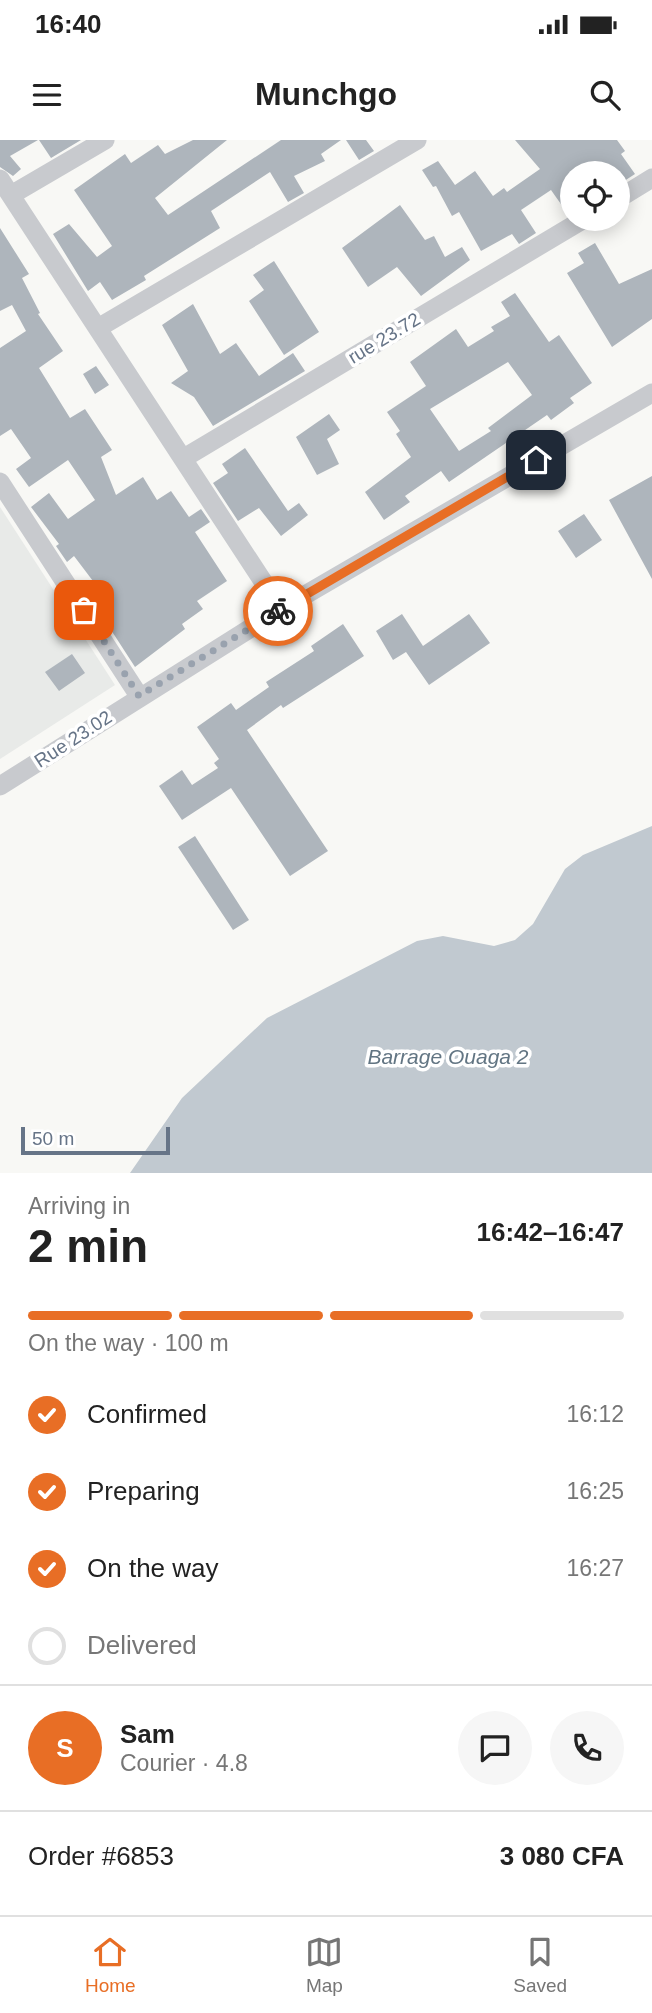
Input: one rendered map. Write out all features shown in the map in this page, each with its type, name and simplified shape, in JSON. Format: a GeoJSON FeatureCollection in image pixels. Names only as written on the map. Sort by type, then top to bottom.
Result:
{"type":"FeatureCollection","features":[{"type":"Feature","properties":{"kind":"street"},"geometry":{"type":"LineString","coordinates":[[105,140],[5,187],[281,610]]}},
{"type":"Feature","properties":{"kind":"street"},"geometry":{"type":"LineString","coordinates":[[98,328],[417,140]]}},
{"type":"Feature","properties":{"kind":"street"},"geometry":{"type":"LineString","coordinates":[[630,192],[652,178]]}},
{"type":"Feature","properties":{"kind":"street","name":"rue 23.72"},"geometry":{"type":"LineString","coordinates":[[184,458],[564,231]]}},
{"type":"Feature","properties":{"kind":"street","name":"Rue 23.02"},"geometry":{"type":"LineString","coordinates":[[0,786],[139,696],[281,610],[652,393]]}},
{"type":"Feature","properties":{"kind":"street"},"geometry":{"type":"LineString","coordinates":[[0,482],[139,696]]}},
{"type":"Feature","properties":{"kind":"shaded area"},"geometry":{"type":"Polygon","coordinates":[[[0,507],[115,685],[0,759],[0,507]]]}},
{"type":"Feature","properties":{"kind":"water","name":"Barrage Ouaga 2"},"geometry":{"type":"Polygon","coordinates":[[[652,826],[652,1173],[130,1173],[182,1098],[267,1018],[417,941],[443,936],[494,946],[515,940],[533,924],[565,869],[583,855],[652,826]]]}},
{"type":"Feature","properties":{"kind":"building"},"geometry":{"type":"Polygon","coordinates":[[[0,140],[38,140],[10,156],[21,169],[13,176],[0,167],[0,140]]]}},
{"type":"Feature","properties":{"kind":"building"},"geometry":{"type":"Polygon","coordinates":[[[39,140],[81,140],[51,158],[39,140]]]}},
{"type":"Feature","properties":{"kind":"building"},"geometry":{"type":"Polygon","coordinates":[[[193,140],[227,140],[155,198],[168,215],[281,140],[341,140],[321,154],[325,161],[294,176],[304,193],[288,202],[270,172],[211,211],[220,228],[144,276],[146,280],[112,300],[100,282],[88,291],[53,234],[69,224],[97,257],[112,246],[74,190],[125,154],[131,163],[158,145],[165,154],[193,140]]]}},
{"type":"Feature","properties":{"kind":"building"},"geometry":{"type":"Polygon","coordinates":[[[346,140],[366,140],[374,151],[359,160],[346,140]]]}},
{"type":"Feature","properties":{"kind":"building"},"geometry":{"type":"Polygon","coordinates":[[[515,140],[617,140],[625,151],[621,154],[626,161],[560,161],[560,203],[551,190],[521,210],[536,233],[519,244],[512,234],[481,251],[459,212],[452,216],[436,186],[433,187],[422,170],[438,161],[455,185],[475,171],[493,196],[504,188],[507,192],[540,169],[515,140]]]}},
{"type":"Feature","properties":{"kind":"building"},"geometry":{"type":"Polygon","coordinates":[[[400,205],[425,240],[434,236],[445,257],[462,247],[470,260],[421,296],[397,267],[368,287],[342,248],[400,205]]]}},
{"type":"Feature","properties":{"kind":"building"},"geometry":{"type":"Polygon","coordinates":[[[0,228],[29,274],[22,278],[40,313],[38,314],[63,351],[39,368],[70,418],[85,409],[112,450],[101,457],[116,495],[143,477],[157,500],[171,491],[189,517],[201,509],[210,522],[195,532],[227,581],[197,601],[203,609],[182,624],[185,629],[135,667],[89,596],[99,589],[74,556],[67,562],[56,546],[59,544],[31,507],[49,493],[68,519],[95,500],[68,460],[29,487],[16,469],[31,458],[11,429],[0,436],[0,348],[26,331],[12,305],[0,311],[0,228]]]}},
{"type":"Feature","properties":{"kind":"building"},"geometry":{"type":"Polygon","coordinates":[[[595,243],[619,284],[652,269],[652,319],[612,347],[567,273],[584,263],[578,253],[595,243]]]}},
{"type":"Feature","properties":{"kind":"building"},"geometry":{"type":"Polygon","coordinates":[[[274,261],[319,332],[284,355],[249,301],[264,290],[253,275],[274,261]]]}},
{"type":"Feature","properties":{"kind":"building"},"geometry":{"type":"Polygon","coordinates":[[[515,293],[549,342],[559,335],[592,383],[570,398],[574,403],[551,420],[547,415],[449,482],[441,471],[405,496],[410,502],[384,520],[365,492],[411,457],[396,434],[400,431],[387,412],[426,386],[410,362],[456,329],[468,347],[494,331],[491,327],[510,316],[501,302],[515,293]],[[508,362],[430,409],[459,451],[491,431],[488,428],[532,395],[508,362]]]}},
{"type":"Feature","properties":{"kind":"building"},"geometry":{"type":"Polygon","coordinates":[[[193,304],[220,354],[236,343],[259,376],[293,353],[305,371],[213,426],[194,397],[171,383],[188,371],[162,325],[193,304]]]}},
{"type":"Feature","properties":{"kind":"building"},"geometry":{"type":"Polygon","coordinates":[[[96,366],[109,385],[95,394],[83,374],[96,366]]]}},
{"type":"Feature","properties":{"kind":"building"},"geometry":{"type":"Polygon","coordinates":[[[329,414],[340,430],[327,439],[339,464],[317,475],[296,437],[329,414]]]}},
{"type":"Feature","properties":{"kind":"building"},"geometry":{"type":"Polygon","coordinates":[[[245,448],[288,511],[299,503],[308,515],[281,536],[259,508],[238,521],[213,483],[228,473],[222,464],[245,448]]]}},
{"type":"Feature","properties":{"kind":"building"},"geometry":{"type":"Polygon","coordinates":[[[652,476],[652,579],[609,500],[652,476]]]}},
{"type":"Feature","properties":{"kind":"building"},"geometry":{"type":"Polygon","coordinates":[[[584,514],[602,540],[576,558],[558,531],[584,514]]]}},
{"type":"Feature","properties":{"kind":"building"},"geometry":{"type":"Polygon","coordinates":[[[402,614],[423,646],[469,614],[490,643],[429,685],[406,652],[393,660],[376,631],[402,614]]]}},
{"type":"Feature","properties":{"kind":"building"},"geometry":{"type":"Polygon","coordinates":[[[343,624],[364,656],[283,708],[281,705],[247,730],[328,851],[290,876],[231,788],[182,820],[159,786],[182,770],[192,785],[218,768],[214,763],[219,759],[197,727],[231,703],[236,710],[269,687],[266,682],[314,651],[311,646],[343,624]]]}},
{"type":"Feature","properties":{"kind":"building"},"geometry":{"type":"Polygon","coordinates":[[[72,654],[85,673],[59,691],[45,672],[72,654]]]}},
{"type":"Feature","properties":{"kind":"building"},"geometry":{"type":"Polygon","coordinates":[[[195,836],[249,920],[233,930],[178,847],[195,836]]]}},
{"type":"Feature","properties":{"kind":"way so far"},"geometry":{"type":"LineString","coordinates":[[84,610],[139,696],[278,611]]}},
{"type":"Feature","properties":{"kind":"route"},"geometry":{"type":"LineString","coordinates":[[278,611],[536,460]]}}]}
